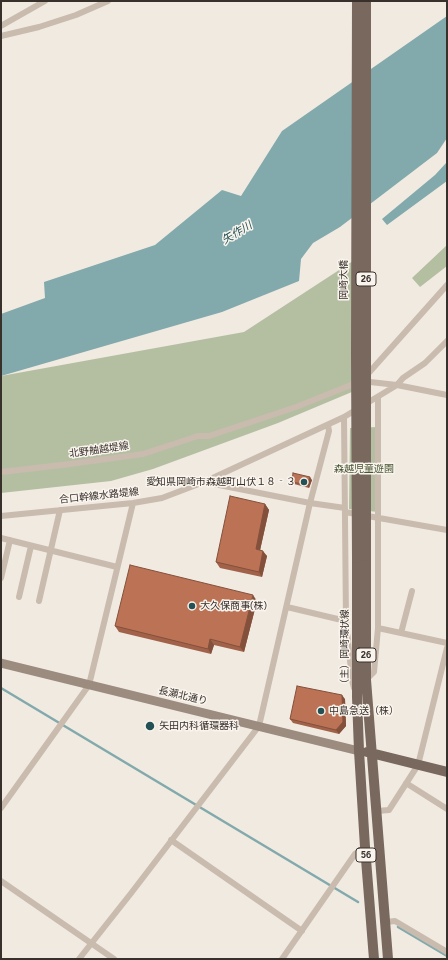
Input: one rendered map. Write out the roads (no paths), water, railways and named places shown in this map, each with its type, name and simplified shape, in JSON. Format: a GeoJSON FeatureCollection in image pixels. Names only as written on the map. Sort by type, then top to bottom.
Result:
{"type":"FeatureCollection","features":[{"type":"Feature","properties":{"kind":"main road","name":"岡崎大橋"},"geometry":{"type":"LineString","coordinates":[[357,1],[356,274],[362,557]]}},
{"type":"Feature","properties":{"kind":"main road","name":"26"},"geometry":{"type":"LineString","coordinates":[[366,1],[362,557],[366,680],[372,754]]}},
{"type":"Feature","properties":{"kind":"main road","name":"（主）岡崎環状線"},"geometry":{"type":"LineString","coordinates":[[359,751],[357,697],[362,557]]}},
{"type":"Feature","properties":{"kind":"main road"},"geometry":{"type":"LineString","coordinates":[[359,751],[447,772]]}},
{"type":"Feature","properties":{"kind":"main road","name":"56"},"geometry":{"type":"LineString","coordinates":[[359,751],[374,959]]}},
{"type":"Feature","properties":{"kind":"main road","name":"56"},"geometry":{"type":"LineString","coordinates":[[372,754],[388,959]]}},
{"type":"Feature","properties":{"kind":"street"},"geometry":{"type":"LineString","coordinates":[[1,26],[45,1]]}},
{"type":"Feature","properties":{"kind":"street"},"geometry":{"type":"LineString","coordinates":[[1,36],[39,27],[108,1]]}},
{"type":"Feature","properties":{"kind":"street"},"geometry":{"type":"LineString","coordinates":[[361,381],[447,285]]}},
{"type":"Feature","properties":{"kind":"street"},"geometry":{"type":"LineString","coordinates":[[397,385],[403,378],[425,363],[447,340]]}},
{"type":"Feature","properties":{"kind":"street"},"geometry":{"type":"LineString","coordinates":[[361,381],[397,385],[447,395]]}},
{"type":"Feature","properties":{"kind":"street","name":"北野舳越堤線"},"geometry":{"type":"LineString","coordinates":[[1,472],[143,454],[198,436],[217,434],[296,407],[361,381]]}},
{"type":"Feature","properties":{"kind":"street","name":"合口幹線水路堤線"},"geometry":{"type":"LineString","coordinates":[[1,516],[133,503],[162,498],[204,482],[328,425],[378,398],[397,385]]}},
{"type":"Feature","properties":{"kind":"street"},"geometry":{"type":"LineString","coordinates":[[366,680],[374,672],[378,628],[378,398]]}},
{"type":"Feature","properties":{"kind":"street"},"geometry":{"type":"LineString","coordinates":[[344,417],[346,621],[352,680],[357,697]]}},
{"type":"Feature","properties":{"kind":"street"},"geometry":{"type":"LineString","coordinates":[[79,959],[259,726],[328,431],[328,425]]}},
{"type":"Feature","properties":{"kind":"street"},"geometry":{"type":"LineString","coordinates":[[204,482],[447,530]]}},
{"type":"Feature","properties":{"kind":"street"},"geometry":{"type":"LineString","coordinates":[[1,808],[89,685],[133,503]]}},
{"type":"Feature","properties":{"kind":"street"},"geometry":{"type":"LineString","coordinates":[[38,600],[60,510]]}},
{"type":"Feature","properties":{"kind":"street"},"geometry":{"type":"LineString","coordinates":[[1,538],[117,567]]}},
{"type":"Feature","properties":{"kind":"street"},"geometry":{"type":"LineString","coordinates":[[1,578],[10,540]]}},
{"type":"Feature","properties":{"kind":"street"},"geometry":{"type":"LineString","coordinates":[[20,597],[32,546]]}},
{"type":"Feature","properties":{"kind":"street"},"geometry":{"type":"LineString","coordinates":[[401,633],[412,591]]}},
{"type":"Feature","properties":{"kind":"street"},"geometry":{"type":"LineString","coordinates":[[287,607],[346,621]]}},
{"type":"Feature","properties":{"kind":"street"},"geometry":{"type":"LineString","coordinates":[[378,628],[447,643]]}},
{"type":"Feature","properties":{"kind":"street"},"geometry":{"type":"LineString","coordinates":[[377,811],[389,810],[418,765],[447,650]]}},
{"type":"Feature","properties":{"kind":"street","name":"長瀬北通り"},"geometry":{"type":"LineString","coordinates":[[1,663],[359,751]]}},
{"type":"Feature","properties":{"kind":"street"},"geometry":{"type":"LineString","coordinates":[[406,783],[447,809]]}},
{"type":"Feature","properties":{"kind":"street"},"geometry":{"type":"LineString","coordinates":[[171,840],[302,931]]}},
{"type":"Feature","properties":{"kind":"street"},"geometry":{"type":"LineString","coordinates":[[282,959],[355,854],[365,847]]}},
{"type":"Feature","properties":{"kind":"street"},"geometry":{"type":"LineString","coordinates":[[1,881],[114,959]]}},
{"type":"Feature","properties":{"kind":"street"},"geometry":{"type":"LineString","coordinates":[[386,922],[395,921],[447,952]]}},
{"type":"Feature","properties":{"kind":"water","name":"矢作川"},"geometry":{"type":"Polygon","coordinates":[[[447,16],[447,138],[437,153],[340,227],[313,243],[301,259],[299,281],[222,312],[1,376],[1,314],[45,298],[44,282],[155,245],[222,190],[241,196],[282,131],[447,16]]]}},
{"type":"Feature","properties":{"kind":"water"},"geometry":{"type":"Polygon","coordinates":[[[447,162],[447,181],[387,225],[382,219],[435,175],[447,162]]]}},
{"type":"Feature","properties":{"kind":"waterway"},"geometry":{"type":"LineString","coordinates":[[1,688],[358,902]]}},
{"type":"Feature","properties":{"kind":"waterway"},"geometry":{"type":"LineString","coordinates":[[398,927],[447,956]]}},
{"type":"Feature","properties":{"kind":"place","name":"愛知県岡崎市森越町山伏１８‐３"},"geometry":{"type":"Point","coordinates":[304,482]}},
{"type":"Feature","properties":{"kind":"place","name":"大久保商事(株)"},"geometry":{"type":"Point","coordinates":[192,606]}},
{"type":"Feature","properties":{"kind":"place","name":"中島急送（株）"},"geometry":{"type":"Point","coordinates":[321,711]}},
{"type":"Feature","properties":{"kind":"place","name":"矢田内科循環器科"},"geometry":{"type":"Point","coordinates":[150,726]}},
{"type":"Feature","properties":{"kind":"park label","name":"森越児童遊園"},"geometry":{"type":"Point","coordinates":[364,469]}}]}
